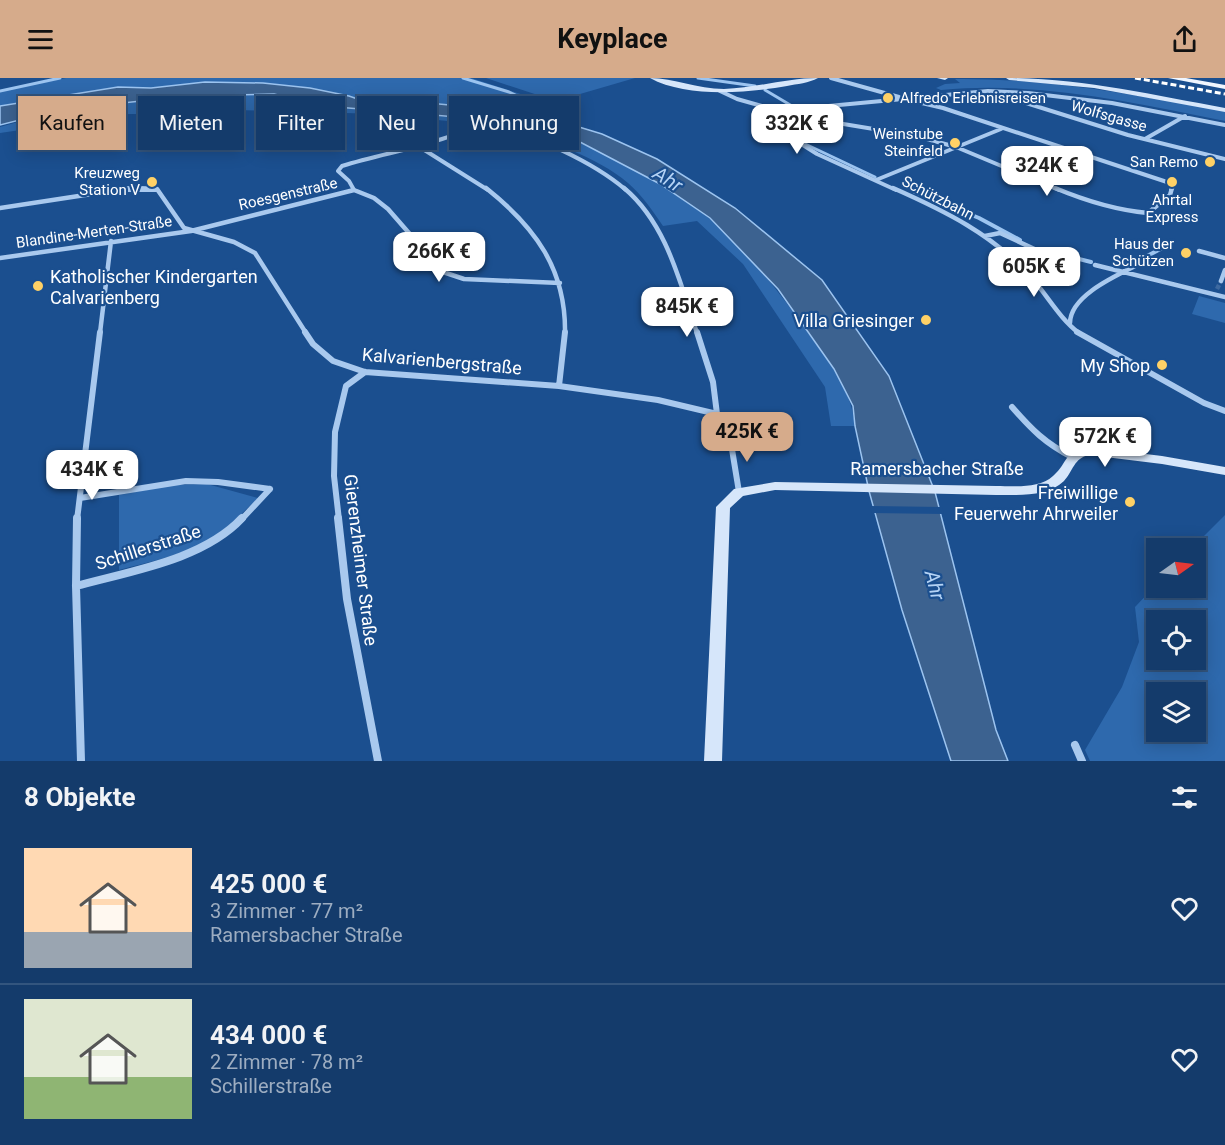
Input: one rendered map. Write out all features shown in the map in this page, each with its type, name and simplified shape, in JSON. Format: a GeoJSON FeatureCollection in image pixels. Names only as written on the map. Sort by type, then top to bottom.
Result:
{"type":"FeatureCollection","features":[{"type":"Feature","properties":{"kind":"main road"},"geometry":{"type":"LineString","coordinates":[[653,78],[720,91],[774,86],[815,78]]}},
{"type":"Feature","properties":{"kind":"main road"},"geometry":{"type":"LineString","coordinates":[[940,78],[945,78]]}},
{"type":"Feature","properties":{"kind":"main road"},"geometry":{"type":"LineString","coordinates":[[1009,78],[1094,86],[1225,110]]}},
{"type":"Feature","properties":{"kind":"main road"},"geometry":{"type":"LineString","coordinates":[[1172,78],[1225,87]]}},
{"type":"Feature","properties":{"kind":"main road"},"geometry":{"type":"LineString","coordinates":[[1072,457],[1078,452],[1089,451],[1225,471]]}},
{"type":"Feature","properties":{"kind":"main road","name":"Ramersbacher Straße"},"geometry":{"type":"LineString","coordinates":[[739,492],[775,486],[999,489],[1043,487],[1058,481],[1072,457]]}},
{"type":"Feature","properties":{"kind":"main road"},"geometry":{"type":"LineString","coordinates":[[713,761],[723,507],[739,492]]}},
{"type":"Feature","properties":{"kind":"street"},"geometry":{"type":"LineString","coordinates":[[795,116],[903,133],[956,147],[1084,200],[1119,210],[1148,213],[1170,195],[1173,184],[943,108],[831,78]]}},
{"type":"Feature","properties":{"kind":"street"},"geometry":{"type":"LineString","coordinates":[[720,91],[737,99],[790,114]]}},
{"type":"Feature","properties":{"kind":"street"},"geometry":{"type":"LineString","coordinates":[[801,117],[823,106],[988,91],[1028,93],[1112,103],[1225,124]]}},
{"type":"Feature","properties":{"kind":"street","name":"Wolfsgasse"},"geometry":{"type":"LineString","coordinates":[[988,91],[1145,140],[1225,159]]}},
{"type":"Feature","properties":{"kind":"street"},"geometry":{"type":"LineString","coordinates":[[1145,140],[1185,116]]}},
{"type":"Feature","properties":{"kind":"street","name":"Schützbahn"},"geometry":{"type":"LineString","coordinates":[[801,117],[791,131],[795,140],[817,154],[951,214],[985,236],[1030,276],[1082,336],[1204,403],[1225,411]]}},
{"type":"Feature","properties":{"kind":"street","name":"Roesgenstraße"},"geometry":{"type":"LineString","coordinates":[[437,141],[486,129],[512,133],[575,155],[619,183],[640,201],[652,217],[676,268],[703,350],[717,403],[717,414]]}},
{"type":"Feature","properties":{"kind":"street"},"geometry":{"type":"LineString","coordinates":[[876,180],[1002,129]]}},
{"type":"Feature","properties":{"kind":"street","name":"Roesgenstraße"},"geometry":{"type":"LineString","coordinates":[[191,231],[354,190],[338,171],[342,166],[402,150]]}},
{"type":"Feature","properties":{"kind":"street"},"geometry":{"type":"LineString","coordinates":[[424,150],[471,177],[519,218],[549,256],[560,283],[564,310],[565,347],[560,386]]}},
{"type":"Feature","properties":{"kind":"street"},"geometry":{"type":"LineString","coordinates":[[0,208],[152,187],[161,192],[184,228],[191,231]]}},
{"type":"Feature","properties":{"kind":"street"},"geometry":{"type":"LineString","coordinates":[[354,190],[374,198],[388,209],[407,228],[443,272],[464,279],[560,283]]}},
{"type":"Feature","properties":{"kind":"street","name":"Kalvarienbergstraße"},"geometry":{"type":"LineString","coordinates":[[191,231],[234,242],[255,253],[313,344],[333,361],[365,372],[560,386],[658,400],[717,414]]}},
{"type":"Feature","properties":{"kind":"street","name":"Blandine-Merten-Straße"},"geometry":{"type":"LineString","coordinates":[[0,258],[191,231]]}},
{"type":"Feature","properties":{"kind":"street"},"geometry":{"type":"LineString","coordinates":[[985,236],[1000,233],[1043,253]]}},
{"type":"Feature","properties":{"kind":"street","name":"Schillerstraße"},"geometry":{"type":"LineString","coordinates":[[81,761],[76,586],[80,498],[111,241]]}},
{"type":"Feature","properties":{"kind":"street"},"geometry":{"type":"LineString","coordinates":[[1199,251],[1225,258]]}},
{"type":"Feature","properties":{"kind":"street"},"geometry":{"type":"LineString","coordinates":[[1070,324],[1070,318],[1085,294],[1147,260]]}},
{"type":"Feature","properties":{"kind":"street"},"geometry":{"type":"LineString","coordinates":[[1095,265],[1216,292],[1225,297]]}},
{"type":"Feature","properties":{"kind":"street"},"geometry":{"type":"LineString","coordinates":[[1221,280],[1225,270]]}},
{"type":"Feature","properties":{"kind":"street","name":"Gierenzheimer Straße"},"geometry":{"type":"LineString","coordinates":[[365,372],[346,386],[335,432],[334,476],[347,599],[378,761]]}},
{"type":"Feature","properties":{"kind":"street"},"geometry":{"type":"LineString","coordinates":[[1012,407],[1034,433],[1049,445],[1072,457]]}},
{"type":"Feature","properties":{"kind":"street"},"geometry":{"type":"LineString","coordinates":[[717,414],[729,430],[739,492]]}},
{"type":"Feature","properties":{"kind":"street","name":"Schillerstraße"},"geometry":{"type":"LineString","coordinates":[[76,586],[177,558],[209,544],[232,528],[270,489],[217,482],[187,481],[80,498]]}},
{"type":"Feature","properties":{"kind":"street"},"geometry":{"type":"LineString","coordinates":[[1075,745],[1082,761]]}},
{"type":"Feature","properties":{"kind":"shaded area"},"geometry":{"type":"Polygon","coordinates":[[[66,78],[471,78],[527,96],[449,96],[449,105],[437,104],[437,96],[357,96],[357,99],[349,96],[118,87],[62,96],[18,96],[18,103],[0,106],[0,91],[66,78]]]}},
{"type":"Feature","properties":{"kind":"shaded area"},"geometry":{"type":"Polygon","coordinates":[[[486,78],[635,78],[573,96],[541,96],[486,78]]]}},
{"type":"Feature","properties":{"kind":"shaded area"},"geometry":{"type":"Polygon","coordinates":[[[955,79],[1057,84],[1124,94],[1225,111],[1225,121],[1084,95],[1013,88],[941,90],[936,88],[945,84],[960,83],[955,79]]]}},
{"type":"Feature","properties":{"kind":"shaded area"},"geometry":{"type":"Polygon","coordinates":[[[234,93],[282,96],[256,96],[256,111],[244,110],[244,96],[190,96],[234,93]]]}},
{"type":"Feature","properties":{"kind":"shaded area"},"geometry":{"type":"Polygon","coordinates":[[[138,101],[138,114],[126,114],[126,103],[138,101]]]}},
{"type":"Feature","properties":{"kind":"shaded area"},"geometry":{"type":"Polygon","coordinates":[[[345,108],[357,110],[357,113],[345,113],[345,108]]]}},
{"type":"Feature","properties":{"kind":"shaded area"},"geometry":{"type":"Polygon","coordinates":[[[437,116],[449,117],[449,121],[437,120],[437,116]]]}},
{"type":"Feature","properties":{"kind":"shaded area"},"geometry":{"type":"Polygon","coordinates":[[[18,122],[18,130],[0,133],[0,127],[18,122]]]}},
{"type":"Feature","properties":{"kind":"shaded area"},"geometry":{"type":"Polygon","coordinates":[[[579,142],[642,173],[708,217],[738,246],[787,303],[825,356],[845,389],[855,426],[831,426],[825,387],[743,264],[697,221],[663,226],[628,183],[570,150],[579,150],[579,142]]]}},
{"type":"Feature","properties":{"kind":"shaded area"},"geometry":{"type":"Polygon","coordinates":[[[1199,296],[1225,303],[1225,323],[1192,314],[1199,296]]]}},
{"type":"Feature","properties":{"kind":"shaded area"},"geometry":{"type":"Polygon","coordinates":[[[207,484],[258,498],[222,531],[198,546],[119,570],[119,495],[173,485],[207,484]]]}},
{"type":"Feature","properties":{"kind":"shaded area"},"geometry":{"type":"Polygon","coordinates":[[[1225,515],[1225,761],[1090,761],[1085,750],[1122,687],[1139,642],[1135,607],[1146,595],[1146,598],[1206,598],[1206,538],[1202,538],[1225,515]]]}},
{"type":"Feature","properties":{"kind":"water"},"geometry":{"type":"Polygon","coordinates":[[[205,82],[263,83],[310,88],[349,96],[357,99],[357,109],[345,108],[345,96],[274,94],[138,96],[138,101],[126,103],[126,96],[62,96],[118,87],[151,88],[205,82]]]}},
{"type":"Feature","properties":{"kind":"water"},"geometry":{"type":"Polygon","coordinates":[[[18,103],[18,120],[0,125],[0,106],[18,103]]]}},
{"type":"Feature","properties":{"kind":"water"},"geometry":{"type":"Polygon","coordinates":[[[437,104],[449,105],[449,116],[437,115],[437,104]]]}},
{"type":"Feature","properties":{"kind":"water","name":"Ahr"},"geometry":{"type":"Polygon","coordinates":[[[579,127],[602,134],[657,159],[735,208],[822,280],[889,376],[935,492],[996,730],[1008,761],[951,761],[902,610],[869,491],[853,406],[834,369],[778,289],[710,218],[660,184],[580,142],[579,127]]]}},
{"type":"Feature","properties":{"kind":"pier"},"geometry":{"type":"Polygon","coordinates":[[[870,506],[942,507],[944,514],[872,513],[870,506]]]}},
{"type":"Feature","properties":{"kind":"waterway"},"geometry":{"type":"LineString","coordinates":[[0,91],[60,78]]}},
{"type":"Feature","properties":{"kind":"waterway"},"geometry":{"type":"LineString","coordinates":[[463,78],[518,96]]}},
{"type":"Feature","properties":{"kind":"waterway"},"geometry":{"type":"LineString","coordinates":[[698,78],[755,86]]}},
{"type":"Feature","properties":{"kind":"waterway"},"geometry":{"type":"LineString","coordinates":[[765,90],[797,109]]}},
{"type":"Feature","properties":{"kind":"waterway"},"geometry":{"type":"LineString","coordinates":[[802,121],[796,135],[801,142],[875,177]]}},
{"type":"Feature","properties":{"kind":"waterway"},"geometry":{"type":"LineString","coordinates":[[915,192],[979,218],[1020,240]]}},
{"type":"Feature","properties":{"kind":"waterway"},"geometry":{"type":"LineString","coordinates":[[1116,264],[1134,263],[1166,246]]}},
{"type":"Feature","properties":{"kind":"waterway"},"geometry":{"type":"LineString","coordinates":[[1043,250],[1091,262]]}},
{"type":"Feature","properties":{"kind":"tunnel"},"geometry":{"type":"LineString","coordinates":[[1217,289],[1221,281]]}},
{"type":"Feature","properties":{"kind":"railway"},"geometry":{"type":"LineString","coordinates":[[1135,78],[1225,94]]}},
{"type":"Feature","properties":{"kind":"place","name":"Alfredo Erlebnisreisen"},"geometry":{"type":"Point","coordinates":[888,98]}},
{"type":"Feature","properties":{"kind":"place","name":"Weinstube Steinfeld"},"geometry":{"type":"Point","coordinates":[955,143]}},
{"type":"Feature","properties":{"kind":"place","name":"San Remo"},"geometry":{"type":"Point","coordinates":[1210,162]}},
{"type":"Feature","properties":{"kind":"place","name":"Kreuzweg Station V"},"geometry":{"type":"Point","coordinates":[152,182]}},
{"type":"Feature","properties":{"kind":"place","name":"Ahrtal Express"},"geometry":{"type":"Point","coordinates":[1172,182]}},
{"type":"Feature","properties":{"kind":"place","name":"Haus der Schützen"},"geometry":{"type":"Point","coordinates":[1186,253]}},
{"type":"Feature","properties":{"kind":"place","name":"Katholischer Kindergarten Calvarienberg"},"geometry":{"type":"Point","coordinates":[38,286]}},
{"type":"Feature","properties":{"kind":"place","name":"Villa Griesinger"},"geometry":{"type":"Point","coordinates":[926,320]}},
{"type":"Feature","properties":{"kind":"place","name":"My Shop"},"geometry":{"type":"Point","coordinates":[1162,365]}},
{"type":"Feature","properties":{"kind":"place","name":"Freiwillige Feuerwehr Ahrweiler"},"geometry":{"type":"Point","coordinates":[1130,502]}}]}
